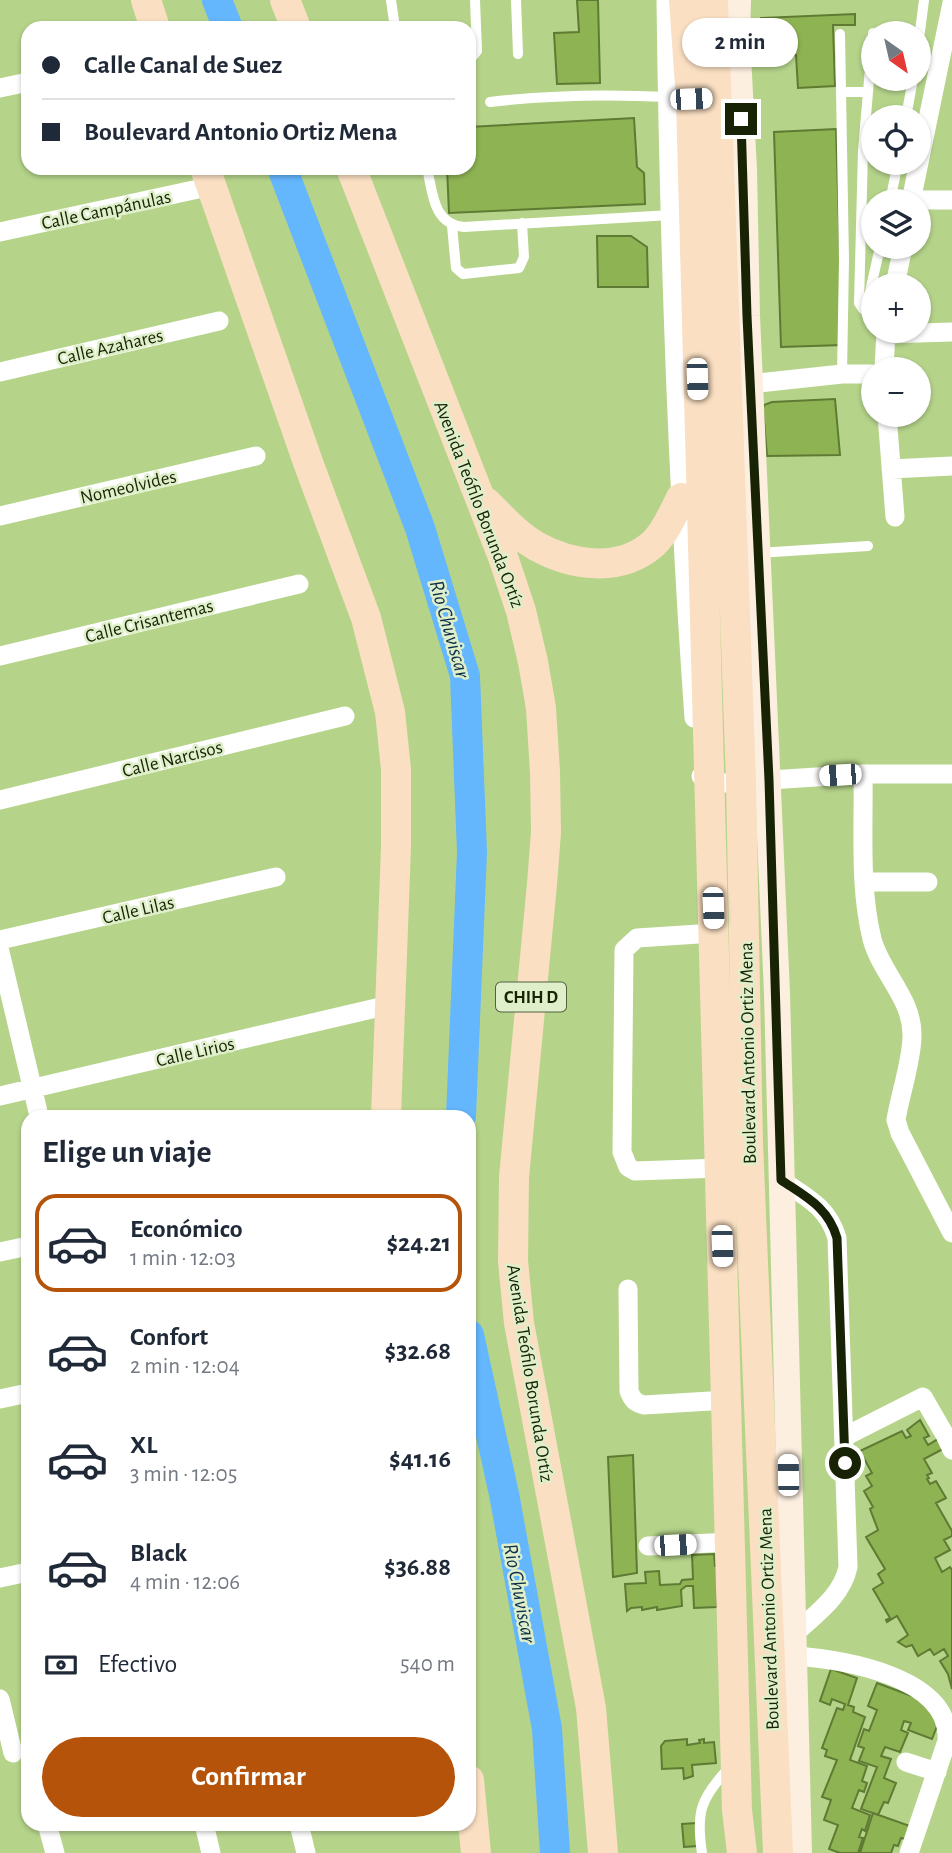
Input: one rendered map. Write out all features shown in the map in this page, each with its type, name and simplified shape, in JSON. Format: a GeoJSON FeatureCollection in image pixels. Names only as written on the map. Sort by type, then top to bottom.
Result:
{"type":"FeatureCollection","features":[{"type":"Feature","properties":{"kind":"main road"},"geometry":{"type":"LineString","coordinates":[[146,0],[153,21]]}},
{"type":"Feature","properties":{"kind":"main road"},"geometry":{"type":"LineString","coordinates":[[285,0],[293,21]]}},
{"type":"Feature","properties":{"kind":"main road","name":"Boulevard Antonio Ortiz Mena"},"geometry":{"type":"LineString","coordinates":[[684,0],[704,97],[731,169],[755,781],[748,1143],[778,1853]]}},
{"type":"Feature","properties":{"kind":"main road","name":"Boulevard Antonio Ortiz Mena"},"geometry":{"type":"LineString","coordinates":[[713,0],[704,97],[709,784],[737,1810],[742,1853]]}},
{"type":"Feature","properties":{"kind":"main road","name":"Avenida Teófilo Borunda Ortíz"},"geometry":{"type":"LineString","coordinates":[[354,175],[503,556],[521,611],[541,708],[546,832],[514,1177],[513,1261],[522,1335],[591,1708],[603,1853]]}},
{"type":"Feature","properties":{"kind":"main road"},"geometry":{"type":"LineString","coordinates":[[208,177],[366,618],[390,712],[396,769],[396,847],[386,1110]]}},
{"type":"Feature","properties":{"kind":"main road"},"geometry":{"type":"LineString","coordinates":[[480,496],[516,532],[535,545],[562,557],[597,565],[630,559],[653,543],[667,525],[681,498]]}},
{"type":"Feature","properties":{"kind":"main road"},"geometry":{"type":"LineString","coordinates":[[474,1831],[476,1853]]}},
{"type":"Feature","properties":{"kind":"street"},"geometry":{"type":"LineString","coordinates":[[666,0],[704,97],[671,215],[681,498],[700,772],[709,784],[863,774],[952,774]]}},
{"type":"Feature","properties":{"kind":"street","name":"Boulevard Antonio Ortiz Mena"},"geometry":{"type":"LineString","coordinates":[[704,97],[737,37],[738,0]]}},
{"type":"Feature","properties":{"kind":"street"},"geometry":{"type":"LineString","coordinates":[[914,189],[946,61],[952,3]]}},
{"type":"Feature","properties":{"kind":"street"},"geometry":{"type":"LineString","coordinates":[[0,89],[21,84]]}},
{"type":"Feature","properties":{"kind":"street","name":"Calle Campánulas"},"geometry":{"type":"LineString","coordinates":[[0,232],[208,177]]}},
{"type":"Feature","properties":{"kind":"street"},"geometry":{"type":"LineString","coordinates":[[931,201],[952,200]]}},
{"type":"Feature","properties":{"kind":"street","name":"Calle Azahares"},"geometry":{"type":"LineString","coordinates":[[0,372],[219,321]]}},
{"type":"Feature","properties":{"kind":"street"},"geometry":{"type":"LineString","coordinates":[[931,332],[952,332]]}},
{"type":"Feature","properties":{"kind":"street"},"geometry":{"type":"LineString","coordinates":[[740,385],[861,374]]}},
{"type":"Feature","properties":{"kind":"street","name":"Boulevard Antonio Ortiz Mena"},"geometry":{"type":"LineString","coordinates":[[740,385],[758,553],[755,781],[781,1180],[799,1853]]}},
{"type":"Feature","properties":{"kind":"street"},"geometry":{"type":"LineString","coordinates":[[888,427],[895,517]]}},
{"type":"Feature","properties":{"kind":"street","name":"Nomeolvides"},"geometry":{"type":"LineString","coordinates":[[0,516],[256,456]]}},
{"type":"Feature","properties":{"kind":"street"},"geometry":{"type":"LineString","coordinates":[[891,468],[952,466]]}},
{"type":"Feature","properties":{"kind":"street","name":"Calle Crisantemas"},"geometry":{"type":"LineString","coordinates":[[0,656],[299,584]]}},
{"type":"Feature","properties":{"kind":"street","name":"Calle Narcisos"},"geometry":{"type":"LineString","coordinates":[[0,800],[345,716]]}},
{"type":"Feature","properties":{"kind":"street"},"geometry":{"type":"LineString","coordinates":[[863,774],[867,915],[873,942],[883,966],[903,998],[911,1018],[912,1038],[896,1120],[900,1133],[952,1233]]}},
{"type":"Feature","properties":{"kind":"street","name":"Calle Lilas"},"geometry":{"type":"LineString","coordinates":[[0,940],[276,877]]}},
{"type":"Feature","properties":{"kind":"street"},"geometry":{"type":"LineString","coordinates":[[864,882],[928,881]]}},
{"type":"Feature","properties":{"kind":"street"},"geometry":{"type":"LineString","coordinates":[[714,933],[637,938],[624,950],[622,1152],[628,1167],[635,1171],[720,1168]]}},
{"type":"Feature","properties":{"kind":"street"},"geometry":{"type":"LineString","coordinates":[[0,952],[38,1110]]}},
{"type":"Feature","properties":{"kind":"street","name":"Calle Lirios"},"geometry":{"type":"LineString","coordinates":[[0,1096],[389,1005]]}},
{"type":"Feature","properties":{"kind":"street"},"geometry":{"type":"LineString","coordinates":[[781,1180],[824,1210],[833,1223],[837,1238],[845,1437],[848,1567],[845,1581],[793,1646],[857,1664],[911,1685],[931,1699],[942,1713],[948,1727],[947,1741],[909,1853]]}},
{"type":"Feature","properties":{"kind":"street"},"geometry":{"type":"LineString","coordinates":[[0,1252],[21,1248]]}},
{"type":"Feature","properties":{"kind":"street"},"geometry":{"type":"LineString","coordinates":[[628,1289],[629,1391],[636,1404],[727,1400]]}},
{"type":"Feature","properties":{"kind":"street"},"geometry":{"type":"LineString","coordinates":[[0,1399],[21,1394]]}},
{"type":"Feature","properties":{"kind":"street"},"geometry":{"type":"LineString","coordinates":[[845,1437],[923,1397],[952,1451]]}},
{"type":"Feature","properties":{"kind":"street"},"geometry":{"type":"LineString","coordinates":[[648,1546],[731,1542]]}},
{"type":"Feature","properties":{"kind":"street"},"geometry":{"type":"LineString","coordinates":[[0,1578],[21,1574]]}},
{"type":"Feature","properties":{"kind":"street"},"geometry":{"type":"LineString","coordinates":[[0,1699],[14,1753]]}},
{"type":"Feature","properties":{"kind":"street"},"geometry":{"type":"LineString","coordinates":[[906,1762],[937,1772]]}},
{"type":"Feature","properties":{"kind":"street"},"geometry":{"type":"LineString","coordinates":[[731,1853],[737,1810]]}},
{"type":"Feature","properties":{"kind":"street"},"geometry":{"type":"LineString","coordinates":[[49,1831],[55,1853]]}},
{"type":"Feature","properties":{"kind":"street"},"geometry":{"type":"LineString","coordinates":[[206,1831],[211,1853]]}},
{"type":"Feature","properties":{"kind":"street"},"geometry":{"type":"LineString","coordinates":[[301,1831],[306,1853]]}},
{"type":"Feature","properties":{"kind":"lane"},"geometry":{"type":"LineString","coordinates":[[391,0],[394,21]]}},
{"type":"Feature","properties":{"kind":"lane"},"geometry":{"type":"LineString","coordinates":[[475,0],[476,21]]}},
{"type":"Feature","properties":{"kind":"lane"},"geometry":{"type":"LineString","coordinates":[[516,0],[518,54]]}},
{"type":"Feature","properties":{"kind":"lane"},"geometry":{"type":"LineString","coordinates":[[922,21],[925,0]]}},
{"type":"Feature","properties":{"kind":"lane"},"geometry":{"type":"LineString","coordinates":[[476,26],[476,52]]}},
{"type":"Feature","properties":{"kind":"lane"},"geometry":{"type":"LineString","coordinates":[[840,34],[845,272],[842,374]]}},
{"type":"Feature","properties":{"kind":"lane"},"geometry":{"type":"LineString","coordinates":[[841,92],[868,92],[862,189]]}},
{"type":"Feature","properties":{"kind":"lane"},"geometry":{"type":"LineString","coordinates":[[490,102],[539,96],[593,94],[704,97]]}},
{"type":"Feature","properties":{"kind":"lane"},"geometry":{"type":"LineString","coordinates":[[429,175],[436,206],[444,221],[452,226],[671,215]]}},
{"type":"Feature","properties":{"kind":"lane"},"geometry":{"type":"LineString","coordinates":[[452,226],[456,268],[463,274],[519,268],[524,257],[522,223]]}},
{"type":"Feature","properties":{"kind":"lane"},"geometry":{"type":"LineString","coordinates":[[861,238],[859,303],[863,309],[867,304],[877,259]]}},
{"type":"Feature","properties":{"kind":"lane"},"geometry":{"type":"LineString","coordinates":[[758,553],[868,546]]}},
{"type":"Feature","properties":{"kind":"lane"},"geometry":{"type":"LineString","coordinates":[[702,1853],[699,1815],[702,1802],[713,1785],[736,1762]]}},
{"type":"Feature","properties":{"kind":"building"},"geometry":{"type":"Polygon","coordinates":[[[577,0],[598,0],[600,83],[557,84],[554,33],[579,32],[577,0]]]}},
{"type":"Feature","properties":{"kind":"building"},"geometry":{"type":"Polygon","coordinates":[[[855,14],[855,25],[833,25],[835,86],[798,88],[796,55],[763,57],[761,18],[855,14]]]}},
{"type":"Feature","properties":{"kind":"building"},"geometry":{"type":"Polygon","coordinates":[[[634,118],[637,167],[644,173],[645,204],[449,213],[447,175],[476,175],[476,127],[634,118]]]}},
{"type":"Feature","properties":{"kind":"building"},"geometry":{"type":"Polygon","coordinates":[[[836,129],[843,345],[781,347],[774,132],[836,129]]]}},
{"type":"Feature","properties":{"kind":"building"},"geometry":{"type":"Polygon","coordinates":[[[597,236],[631,236],[647,247],[648,287],[598,287],[597,236]]]}},
{"type":"Feature","properties":{"kind":"building"},"geometry":{"type":"Polygon","coordinates":[[[835,399],[840,455],[767,456],[764,405],[772,402],[835,399]]]}},
{"type":"Feature","properties":{"kind":"building"},"geometry":{"type":"Polygon","coordinates":[[[920,1420],[929,1436],[924,1438],[928,1445],[938,1439],[943,1449],[924,1459],[932,1473],[927,1475],[927,1479],[930,1484],[936,1481],[946,1498],[936,1503],[952,1531],[952,1536],[944,1540],[950,1550],[935,1558],[942,1572],[950,1567],[952,1570],[952,1689],[948,1674],[940,1661],[948,1656],[944,1649],[934,1655],[930,1649],[918,1656],[912,1645],[906,1647],[898,1642],[908,1635],[897,1616],[887,1622],[886,1620],[890,1618],[873,1589],[883,1583],[878,1574],[885,1569],[866,1537],[878,1530],[870,1509],[873,1507],[864,1491],[872,1486],[866,1476],[872,1473],[860,1451],[902,1431],[906,1438],[911,1436],[907,1430],[920,1420]]]}},
{"type":"Feature","properties":{"kind":"building"},"geometry":{"type":"Polygon","coordinates":[[[633,1455],[637,1573],[613,1577],[608,1457],[633,1455]]]}},
{"type":"Feature","properties":{"kind":"building"},"geometry":{"type":"Polygon","coordinates":[[[714,1554],[715,1566],[719,1566],[717,1607],[694,1608],[693,1586],[686,1586],[681,1590],[682,1606],[657,1610],[657,1607],[642,1610],[642,1607],[631,1608],[627,1611],[625,1584],[646,1583],[645,1572],[659,1571],[660,1585],[680,1584],[682,1580],[693,1579],[692,1555],[714,1554]]]}},
{"type":"Feature","properties":{"kind":"building"},"geometry":{"type":"Polygon","coordinates":[[[831,1669],[857,1678],[848,1705],[854,1707],[853,1712],[865,1717],[850,1760],[867,1766],[862,1781],[867,1783],[864,1792],[859,1790],[852,1808],[870,1815],[865,1831],[862,1829],[859,1837],[863,1838],[858,1853],[840,1853],[829,1849],[838,1825],[824,1820],[831,1800],[822,1797],[837,1760],[825,1756],[827,1750],[822,1748],[837,1708],[843,1710],[845,1704],[832,1699],[830,1705],[820,1701],[831,1669]]]}},
{"type":"Feature","properties":{"kind":"building"},"geometry":{"type":"Polygon","coordinates":[[[877,1683],[920,1699],[941,1716],[932,1739],[908,1730],[911,1723],[904,1721],[901,1730],[908,1733],[900,1752],[885,1747],[881,1756],[891,1759],[884,1778],[896,1783],[888,1803],[884,1802],[878,1815],[861,1809],[877,1767],[859,1761],[864,1748],[858,1746],[864,1729],[869,1731],[877,1710],[868,1706],[877,1683]]]}},
{"type":"Feature","properties":{"kind":"building"},"geometry":{"type":"Polygon","coordinates":[[[687,1739],[687,1745],[700,1743],[699,1740],[704,1739],[704,1743],[714,1742],[716,1763],[692,1765],[693,1776],[684,1779],[683,1768],[662,1769],[661,1746],[665,1741],[687,1739]]]}},
{"type":"Feature","properties":{"kind":"building"},"geometry":{"type":"Polygon","coordinates":[[[873,1813],[910,1826],[905,1839],[901,1838],[898,1846],[894,1845],[891,1853],[860,1853],[873,1813]]]}},
{"type":"Feature","properties":{"kind":"building"},"geometry":{"type":"Polygon","coordinates":[[[696,1823],[698,1846],[684,1847],[682,1824],[696,1823]]]}},
{"type":"Feature","properties":{"kind":"waterway","name":"Rio Chuviscar"},"geometry":{"type":"LineString","coordinates":[[217,0],[225,21]]}},
{"type":"Feature","properties":{"kind":"waterway","name":"Rio Chuviscar"},"geometry":{"type":"LineString","coordinates":[[285,175],[420,528],[465,676],[472,852],[461,1110]]}},
{"type":"Feature","properties":{"kind":"waterway","name":"Rio Chuviscar"},"geometry":{"type":"LineString","coordinates":[[476,1367],[504,1494],[547,1729],[555,1853]]}},
{"type":"Feature","properties":{"kind":"route"},"geometry":{"type":"LineString","coordinates":[[741,119],[747,316],[769,780],[781,1180],[824,1210],[833,1223],[837,1238],[845,1463]]}}]}
